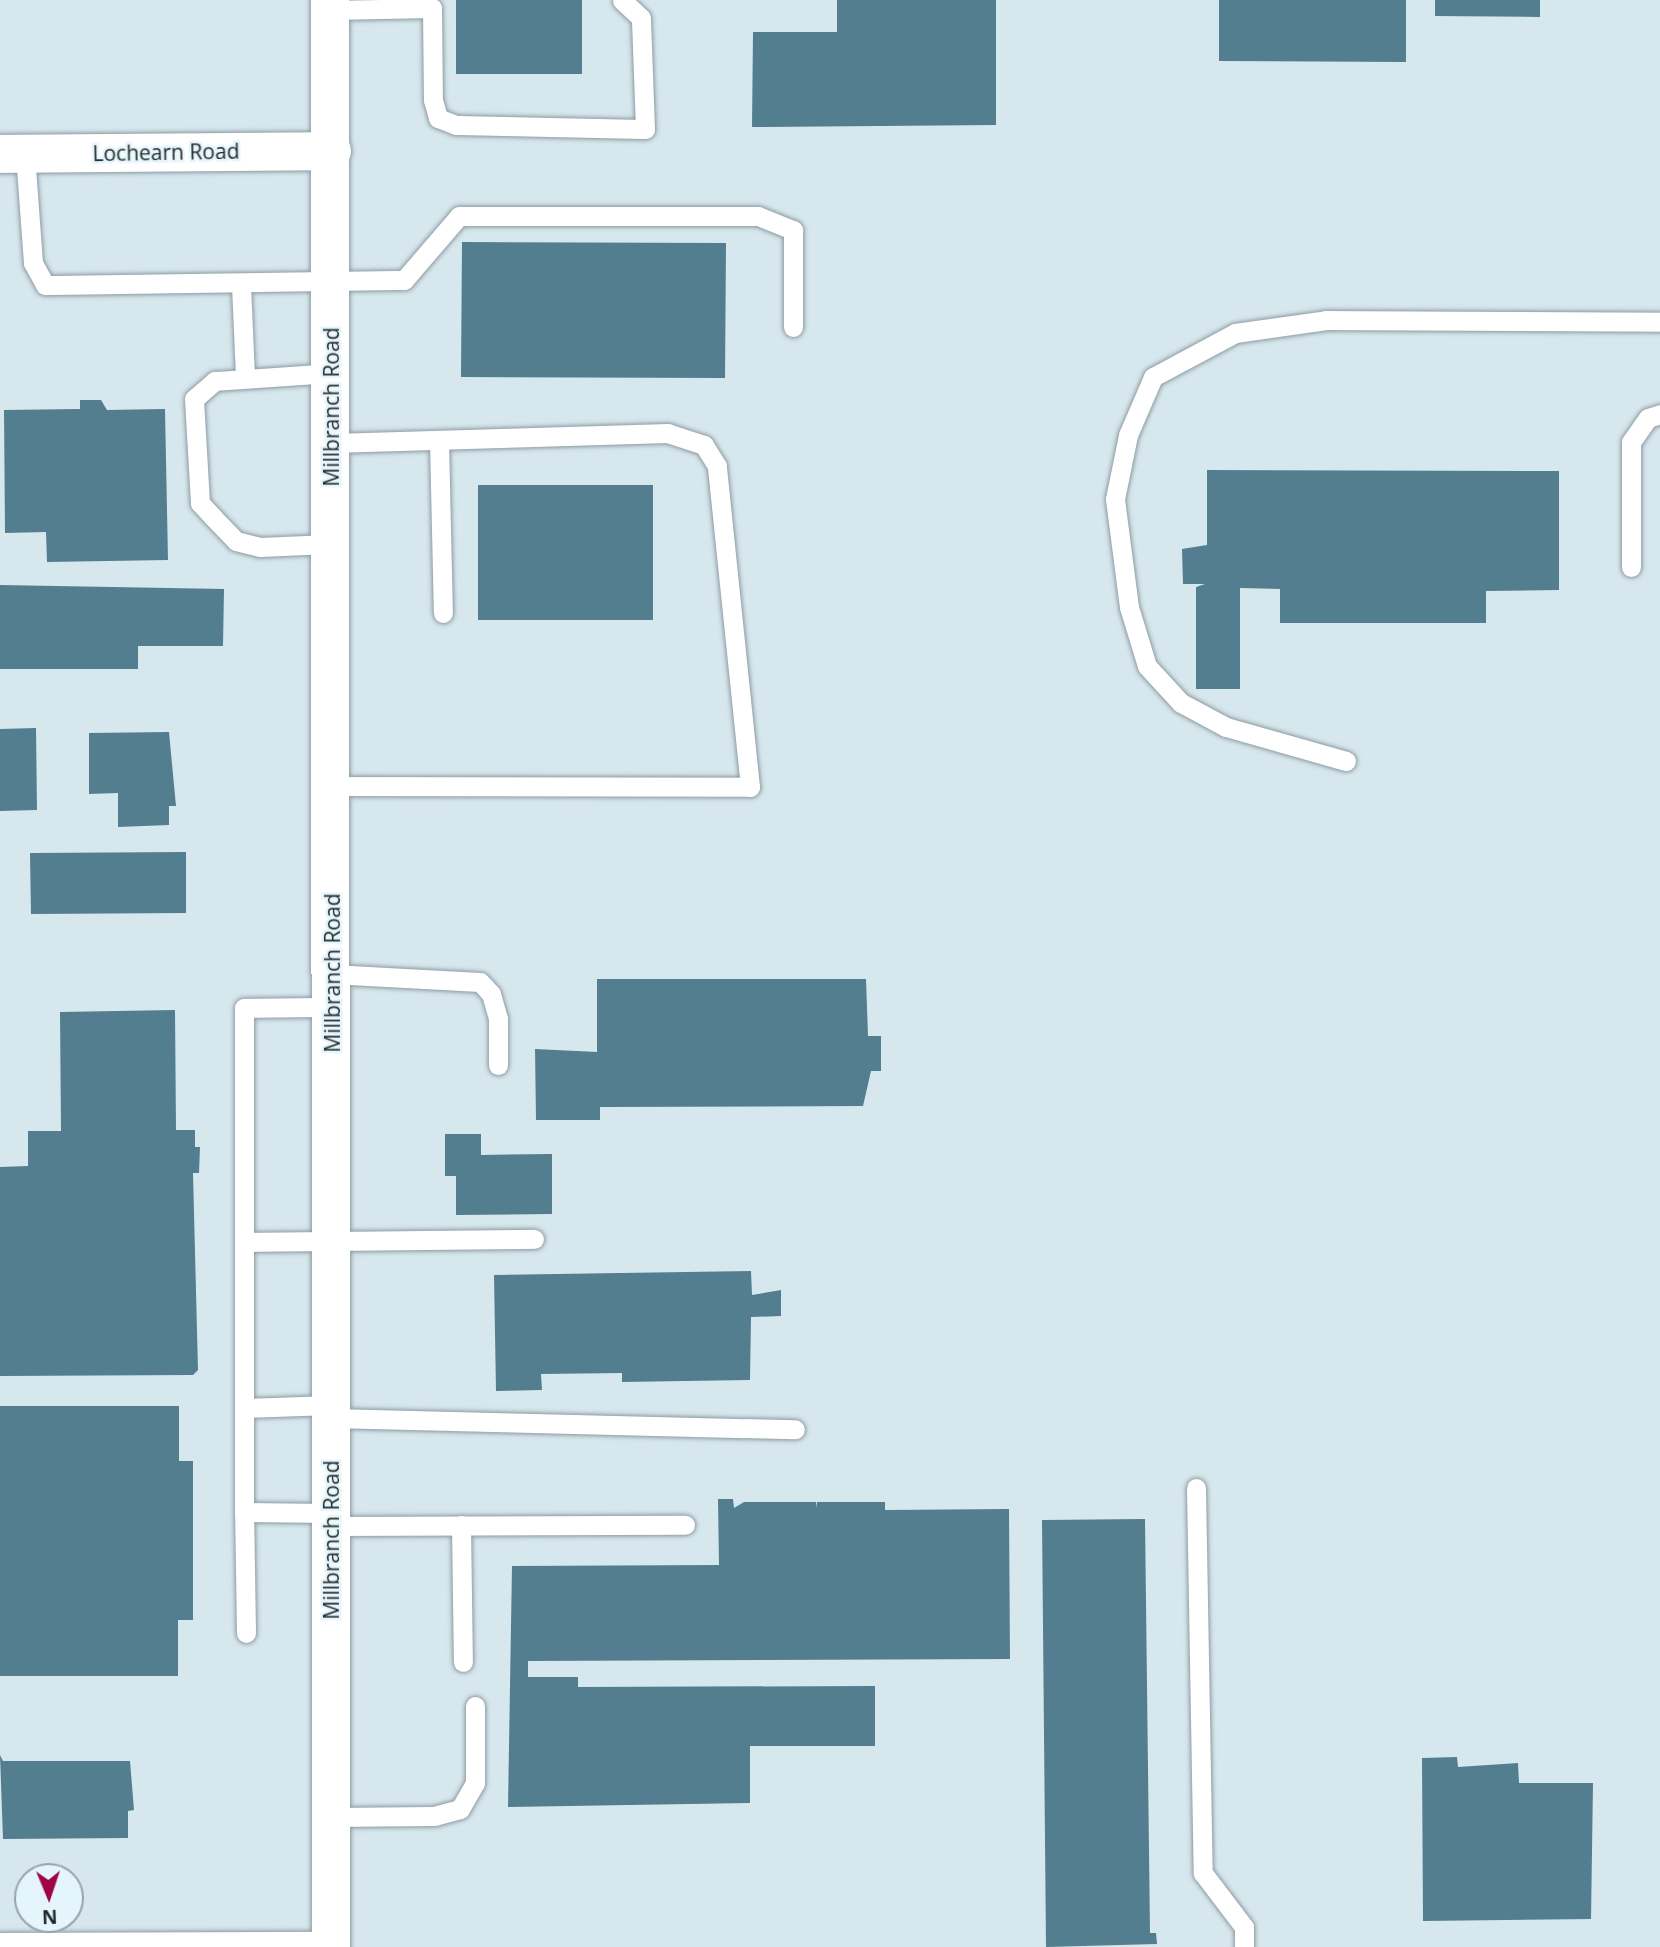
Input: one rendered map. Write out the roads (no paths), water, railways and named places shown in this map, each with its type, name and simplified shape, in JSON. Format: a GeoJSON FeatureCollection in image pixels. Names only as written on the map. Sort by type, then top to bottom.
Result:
{"type":"FeatureCollection","features":[{"type":"Feature","properties":{"kind":"main road","name":"Millbranch Road"},"geometry":{"type":"LineString","coordinates":[[330,5],[331,1944]]}},
{"type":"Feature","properties":{"kind":"main road","name":"Lochearn Road"},"geometry":{"type":"LineString","coordinates":[[12,154],[332,151]]}},
{"type":"Feature","properties":{"kind":"lane"},"geometry":{"type":"LineString","coordinates":[[330,5],[433,4],[438,118],[469,126],[645,129],[641,18],[622,0]]}},
{"type":"Feature","properties":{"kind":"lane"},"geometry":{"type":"LineString","coordinates":[[12,154],[33,263],[45,285],[242,285],[404,280],[459,216],[758,216],[793,230],[793,327]]}},
{"type":"Feature","properties":{"kind":"lane"},"geometry":{"type":"LineString","coordinates":[[242,285],[245,377]]}},
{"type":"Feature","properties":{"kind":"lane"},"geometry":{"type":"LineString","coordinates":[[1346,761],[1226,727],[1181,703],[1147,666],[1129,607],[1115,499],[1128,435],[1153,377],[1235,333],[1326,320],[1660,322]]}},
{"type":"Feature","properties":{"kind":"lane"},"geometry":{"type":"LineString","coordinates":[[329,544],[260,547],[236,541],[200,503],[194,399],[215,381],[332,373]]}},
{"type":"Feature","properties":{"kind":"lane"},"geometry":{"type":"LineString","coordinates":[[1631,567],[1631,442],[1648,418],[1660,414]]}},
{"type":"Feature","properties":{"kind":"lane"},"geometry":{"type":"LineString","coordinates":[[332,443],[668,433],[704,445],[717,466],[750,787],[332,786]]}},
{"type":"Feature","properties":{"kind":"lane"},"geometry":{"type":"LineString","coordinates":[[439,441],[443,613]]}},
{"type":"Feature","properties":{"kind":"lane"},"geometry":{"type":"LineString","coordinates":[[246,1633],[244,1008],[332,990],[480,982],[491,994],[498,1019],[498,1065]]}},
{"type":"Feature","properties":{"kind":"lane"},"geometry":{"type":"LineString","coordinates":[[245,1242],[534,1239]]}},
{"type":"Feature","properties":{"kind":"lane"},"geometry":{"type":"LineString","coordinates":[[244,1408],[795,1429]]}},
{"type":"Feature","properties":{"kind":"lane"},"geometry":{"type":"LineString","coordinates":[[1196,1488],[1203,1873],[1244,1927],[1244,1947]]}},
{"type":"Feature","properties":{"kind":"lane"},"geometry":{"type":"LineString","coordinates":[[244,1512],[331,1520],[461,1525],[685,1525]]}},
{"type":"Feature","properties":{"kind":"lane"},"geometry":{"type":"LineString","coordinates":[[461,1525],[463,1662]]}},
{"type":"Feature","properties":{"kind":"lane"},"geometry":{"type":"LineString","coordinates":[[331,1817],[434,1816],[460,1809],[475,1783],[475,1706]]}},
{"type":"Feature","properties":{"kind":"lane"},"geometry":{"type":"LineString","coordinates":[[0,1942],[331,1944]]}}]}
